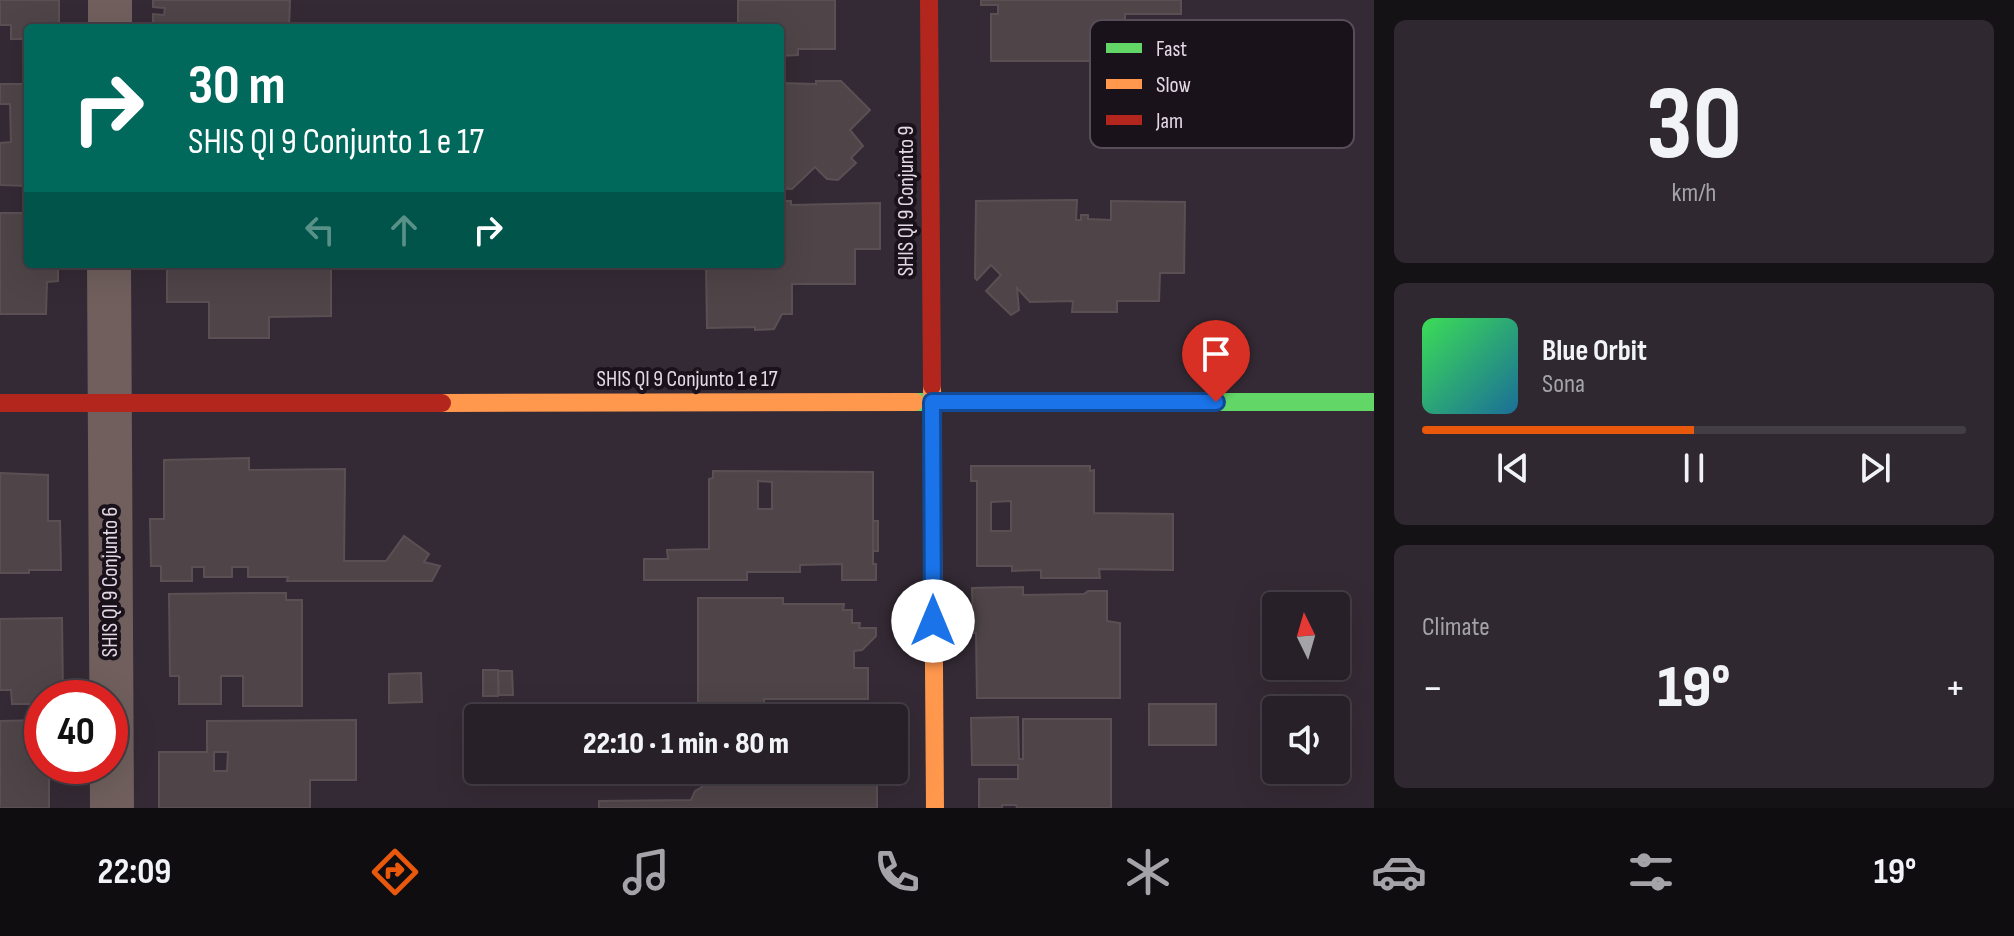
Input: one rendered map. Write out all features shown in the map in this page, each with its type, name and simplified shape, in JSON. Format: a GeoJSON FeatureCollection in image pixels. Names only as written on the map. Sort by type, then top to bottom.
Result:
{"type":"FeatureCollection","features":[{"type":"Feature","properties":{"kind":"street"},"geometry":{"type":"LineString","coordinates":[[110,0],[110,24]]}},
{"type":"Feature","properties":{"kind":"street","name":"SHIS QI 9 Conjunto 9"},"geometry":{"type":"LineString","coordinates":[[929,0],[935,808]]}},
{"type":"Feature","properties":{"kind":"street","name":"SHIS QI 9 Conjunto 6"},"geometry":{"type":"LineString","coordinates":[[109,268],[112,808]]}},
{"type":"Feature","properties":{"kind":"street","name":"SHIS QI 9 Conjunto 1 e 17"},"geometry":{"type":"LineString","coordinates":[[0,403],[1374,402]]}},
{"type":"Feature","properties":{"kind":"building"},"geometry":{"type":"Polygon","coordinates":[[[0,0],[59,0],[59,24],[24,24],[24,39],[11,39],[11,25],[0,25],[0,0]]]}},
{"type":"Feature","properties":{"kind":"building"},"geometry":{"type":"Polygon","coordinates":[[[153,0],[290,0],[289,24],[153,24],[153,14],[164,15],[165,8],[153,7],[153,0]]]}},
{"type":"Feature","properties":{"kind":"building"},"geometry":{"type":"Polygon","coordinates":[[[738,0],[835,0],[835,49],[798,49],[798,55],[784,56],[784,24],[738,24],[738,0]]]}},
{"type":"Feature","properties":{"kind":"building"},"geometry":{"type":"Polygon","coordinates":[[[981,0],[1181,0],[1181,14],[1125,14],[1125,20],[1090,20],[1090,61],[991,61],[991,14],[998,14],[998,5],[981,5],[981,0]]]}},
{"type":"Feature","properties":{"kind":"building"},"geometry":{"type":"Polygon","coordinates":[[[816,81],[841,81],[870,110],[850,130],[863,146],[851,158],[856,163],[838,180],[827,179],[815,167],[792,189],[784,188],[784,83],[816,84],[816,81]]]}},
{"type":"Feature","properties":{"kind":"building"},"geometry":{"type":"Polygon","coordinates":[[[0,84],[24,84],[24,186],[0,185],[0,143],[11,142],[10,104],[0,104],[0,84]]]}},
{"type":"Feature","properties":{"kind":"building"},"geometry":{"type":"Polygon","coordinates":[[[1077,200],[1076,220],[1081,220],[1081,215],[1088,215],[1088,219],[1111,220],[1111,201],[1185,202],[1184,273],[1160,273],[1159,301],[1117,301],[1117,312],[1072,312],[1073,301],[1030,302],[1017,288],[1019,310],[1011,315],[986,291],[1001,275],[991,265],[977,280],[975,278],[976,201],[1077,200]]]}},
{"type":"Feature","properties":{"kind":"building"},"geometry":{"type":"Polygon","coordinates":[[[784,201],[791,201],[791,205],[880,203],[880,249],[855,249],[855,284],[792,284],[792,314],[782,314],[774,329],[707,328],[706,268],[784,268],[784,201]]]}},
{"type":"Feature","properties":{"kind":"building"},"geometry":{"type":"Polygon","coordinates":[[[0,213],[24,213],[24,268],[58,268],[58,281],[47,282],[46,314],[0,314],[0,213]]]}},
{"type":"Feature","properties":{"kind":"building"},"geometry":{"type":"Polygon","coordinates":[[[167,268],[331,268],[331,316],[269,317],[269,338],[209,338],[209,302],[167,302],[167,268]]]}},
{"type":"Feature","properties":{"kind":"building"},"geometry":{"type":"Polygon","coordinates":[[[249,458],[249,470],[345,469],[344,561],[386,561],[404,536],[429,554],[424,562],[440,566],[432,581],[287,581],[288,577],[248,577],[248,567],[232,567],[232,577],[204,577],[204,567],[192,567],[192,581],[161,581],[161,566],[151,566],[150,519],[164,519],[164,460],[249,458]]]}},
{"type":"Feature","properties":{"kind":"building"},"geometry":{"type":"Polygon","coordinates":[[[971,466],[1090,466],[1090,471],[1094,470],[1094,513],[1173,514],[1173,570],[1099,569],[1100,578],[1041,578],[1041,570],[1012,571],[1012,566],[977,566],[977,481],[971,481],[971,466]],[[1011,501],[991,502],[991,531],[1011,531],[1011,501]]]}},
{"type":"Feature","properties":{"kind":"building"},"geometry":{"type":"Polygon","coordinates":[[[713,471],[873,472],[873,564],[876,564],[876,580],[842,580],[842,564],[800,565],[800,572],[747,572],[747,580],[644,580],[644,559],[668,559],[667,550],[709,549],[709,479],[713,478],[713,471]],[[758,481],[758,509],[772,509],[772,482],[758,481]]]}},
{"type":"Feature","properties":{"kind":"building"},"geometry":{"type":"Polygon","coordinates":[[[0,473],[48,475],[48,521],[60,521],[61,570],[0,573],[0,473]]]}},
{"type":"Feature","properties":{"kind":"building"},"geometry":{"type":"Polygon","coordinates":[[[873,521],[878,521],[878,551],[873,551],[873,521]]]}},
{"type":"Feature","properties":{"kind":"building"},"geometry":{"type":"Polygon","coordinates":[[[1023,587],[1023,595],[1107,591],[1107,621],[1120,623],[1120,698],[977,698],[972,588],[1023,587]]]}},
{"type":"Feature","properties":{"kind":"building"},"geometry":{"type":"Polygon","coordinates":[[[286,593],[286,600],[302,600],[302,706],[243,706],[243,676],[221,676],[221,704],[179,704],[179,676],[170,676],[169,594],[286,593]]]}},
{"type":"Feature","properties":{"kind":"building"},"geometry":{"type":"Polygon","coordinates":[[[698,598],[783,598],[783,604],[844,604],[843,610],[852,610],[852,623],[860,623],[859,628],[876,628],[876,636],[862,650],[854,651],[854,668],[868,668],[868,699],[764,699],[764,703],[698,703],[698,598]]]}},
{"type":"Feature","properties":{"kind":"building"},"geometry":{"type":"Polygon","coordinates":[[[62,618],[63,680],[24,680],[24,704],[12,704],[11,690],[0,690],[0,619],[62,618]]]}},
{"type":"Feature","properties":{"kind":"building"},"geometry":{"type":"Polygon","coordinates":[[[483,670],[498,670],[498,696],[483,696],[483,670]]]}},
{"type":"Feature","properties":{"kind":"building"},"geometry":{"type":"Polygon","coordinates":[[[498,671],[512,671],[513,695],[499,695],[498,671]]]}},
{"type":"Feature","properties":{"kind":"building"},"geometry":{"type":"Polygon","coordinates":[[[421,673],[422,702],[389,703],[389,674],[421,673]]]}},
{"type":"Feature","properties":{"kind":"building"},"geometry":{"type":"Polygon","coordinates":[[[1149,704],[1216,704],[1216,745],[1149,745],[1149,704]]]}},
{"type":"Feature","properties":{"kind":"building"},"geometry":{"type":"Polygon","coordinates":[[[1018,717],[1019,759],[1023,759],[1023,719],[1111,719],[1111,808],[1017,808],[1016,805],[1002,805],[1002,808],[979,808],[979,779],[1018,779],[1018,765],[972,765],[971,718],[1018,717]]]}},
{"type":"Feature","properties":{"kind":"building"},"geometry":{"type":"Polygon","coordinates":[[[24,720],[24,784],[49,784],[49,808],[0,808],[0,721],[24,720]]]}},
{"type":"Feature","properties":{"kind":"building"},"geometry":{"type":"Polygon","coordinates":[[[356,720],[356,780],[310,780],[310,808],[159,808],[159,752],[207,752],[207,721],[356,720]],[[214,752],[214,771],[227,771],[228,752],[214,752]]]}},
{"type":"Feature","properties":{"kind":"building"},"geometry":{"type":"Polygon","coordinates":[[[702,784],[877,784],[877,808],[599,808],[599,801],[691,800],[702,784]]]}},
{"type":"Feature","properties":{"kind":"traffic: fast"},"geometry":{"type":"LineString","coordinates":[[915,402],[1374,402]]}},
{"type":"Feature","properties":{"kind":"traffic: slow"},"geometry":{"type":"LineString","coordinates":[[932,386],[935,808]]}},
{"type":"Feature","properties":{"kind":"traffic: slow"},"geometry":{"type":"LineString","coordinates":[[442,403],[915,402]]}},
{"type":"Feature","properties":{"kind":"traffic: jam"},"geometry":{"type":"LineString","coordinates":[[929,0],[932,386]]}},
{"type":"Feature","properties":{"kind":"traffic: jam"},"geometry":{"type":"LineString","coordinates":[[0,403],[442,403]]}},
{"type":"Feature","properties":{"kind":"route"},"geometry":{"type":"LineString","coordinates":[[933,621],[932,402],[1216,402]]}}]}
